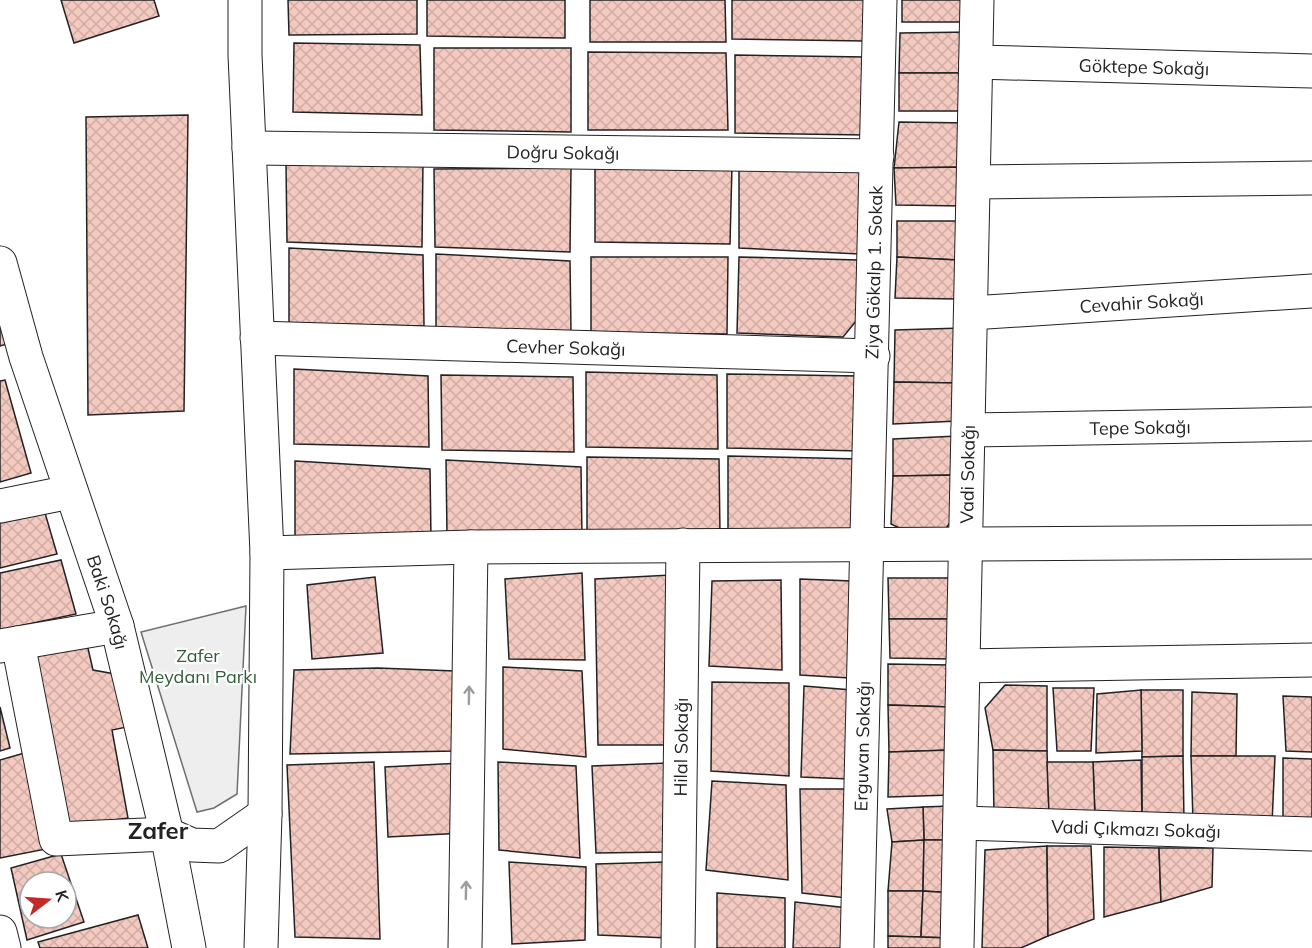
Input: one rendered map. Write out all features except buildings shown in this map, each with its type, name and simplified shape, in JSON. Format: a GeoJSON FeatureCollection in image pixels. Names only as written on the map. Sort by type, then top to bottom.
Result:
{"type":"FeatureCollection","features":[{"type":"Feature","properties":{"kind":"street"},"geometry":{"type":"LineString","coordinates":[[245,0],[249,148],[267,553],[265,814],[261,948]]}},
{"type":"Feature","properties":{"kind":"street","name":"Ziya Gökalp 1. Sokak"},"geometry":{"type":"LineString","coordinates":[[867,544],[880,0]]}},
{"type":"Feature","properties":{"kind":"street","name":"Vadi Sokağı"},"geometry":{"type":"LineString","coordinates":[[957,948],[978,0]]}},
{"type":"Feature","properties":{"kind":"street","name":"Göktepe Sokağı"},"geometry":{"type":"LineString","coordinates":[[976,62],[1312,71]]}},
{"type":"Feature","properties":{"kind":"street","name":"Doğru Sokağı"},"geometry":{"type":"LineString","coordinates":[[249,148],[877,156]]}},
{"type":"Feature","properties":{"kind":"street"},"geometry":{"type":"LineString","coordinates":[[974,183],[1312,178]]}},
{"type":"Feature","properties":{"kind":"street","name":"Baki Sokağı"},"geometry":{"type":"LineString","coordinates":[[0,263],[13,360],[70,492],[117,626],[167,834],[189,948]]}},
{"type":"Feature","properties":{"kind":"street","name":"Cevahir Sokağı"},"geometry":{"type":"LineString","coordinates":[[971,313],[1312,291]]}},
{"type":"Feature","properties":{"kind":"street","name":"Cevher Sokağı"},"geometry":{"type":"LineString","coordinates":[[257,338],[873,356]]}},
{"type":"Feature","properties":{"kind":"street","name":"Tepe Sokağı"},"geometry":{"type":"LineString","coordinates":[[968,430],[1312,424]]}},
{"type":"Feature","properties":{"kind":"street"},"geometry":{"type":"LineString","coordinates":[[0,506],[70,492]]}},
{"type":"Feature","properties":{"kind":"street"},"geometry":{"type":"LineString","coordinates":[[267,553],[471,547],[1312,542]]}},
{"type":"Feature","properties":{"kind":"street","name":"Erguvan Sokağı"},"geometry":{"type":"LineString","coordinates":[[857,948],[867,544]]}},
{"type":"Feature","properties":{"kind":"street","name":"Hilal Sokağı"},"geometry":{"type":"LineString","coordinates":[[678,948],[683,545]]}},
{"type":"Feature","properties":{"kind":"street"},"geometry":{"type":"LineString","coordinates":[[465,948],[471,547]]}},
{"type":"Feature","properties":{"kind":"street"},"geometry":{"type":"LineString","coordinates":[[117,626],[9,644],[56,839],[167,834],[192,845],[219,846],[265,814]]}},
{"type":"Feature","properties":{"kind":"street"},"geometry":{"type":"LineString","coordinates":[[963,666],[1312,660]]}},
{"type":"Feature","properties":{"kind":"street","name":"Vadi Çıkmazı Sokağı"},"geometry":{"type":"LineString","coordinates":[[960,823],[1312,834]]}},
{"type":"Feature","properties":{"kind":"street"},"geometry":{"type":"LineString","coordinates":[[0,932],[4,948]]}},
{"type":"Feature","properties":{"kind":"green space","name":"Zafer Meydanı Parkı"},"geometry":{"type":"Polygon","coordinates":[[[246,606],[237,794],[214,808],[197,812],[141,632],[246,606]]]}},
{"type":"Feature","properties":{"kind":"district","name":"Zafer"},"geometry":{"type":"Point","coordinates":[158,830]}}]}
